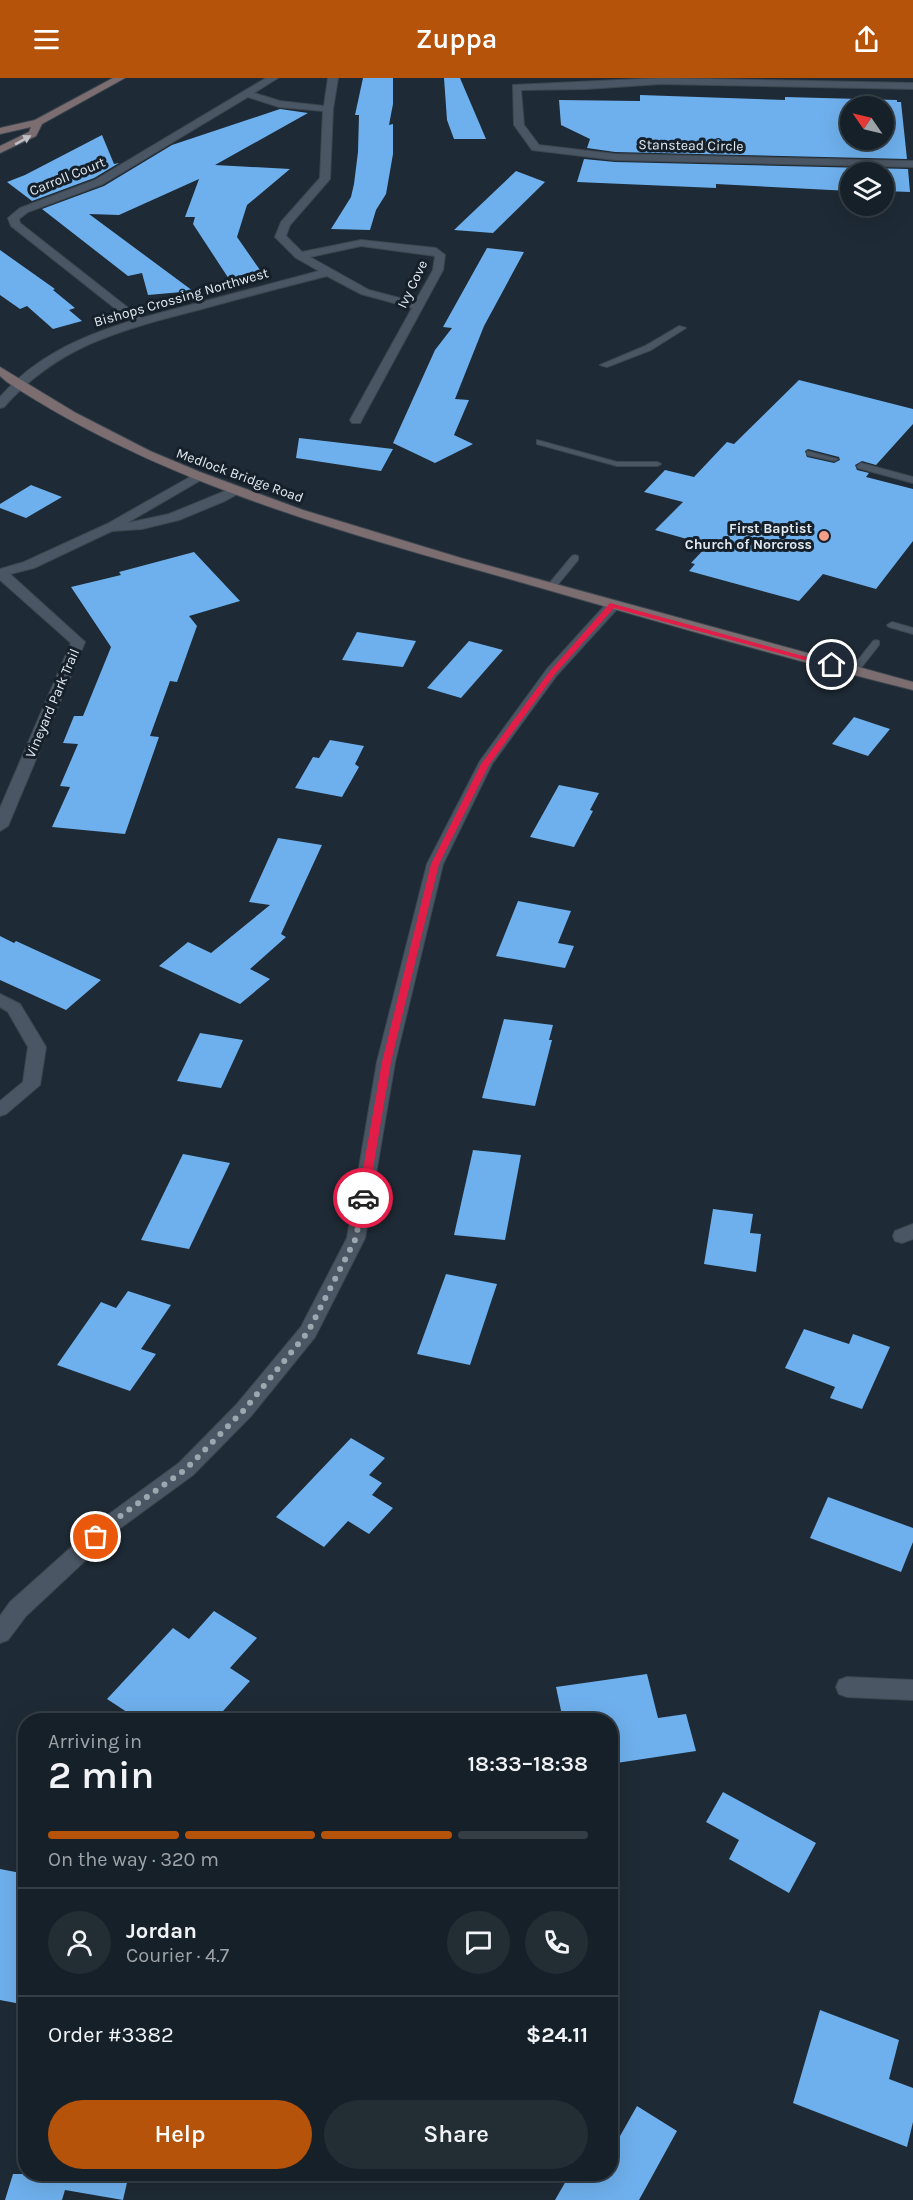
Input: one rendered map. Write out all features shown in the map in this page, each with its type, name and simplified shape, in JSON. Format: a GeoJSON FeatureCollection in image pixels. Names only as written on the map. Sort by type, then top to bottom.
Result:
{"type":"FeatureCollection","features":[{"type":"Feature","properties":{"kind":"street"},"geometry":{"type":"LineString","coordinates":[[0,131],[38,122],[120,78]]}},
{"type":"Feature","properties":{"kind":"street","name":"Carroll Court"},"geometry":{"type":"LineString","coordinates":[[139,322],[15,224],[13,218],[24,210],[99,182],[273,78]]}},
{"type":"Feature","properties":{"kind":"street"},"geometry":{"type":"LineString","coordinates":[[333,78],[328,110],[325,179],[285,224],[279,237],[300,256],[365,292],[418,306]]}},
{"type":"Feature","properties":{"kind":"street","name":"Stanstead Circle"},"geometry":{"type":"LineString","coordinates":[[913,86],[662,81],[586,86],[516,82],[519,125],[536,148],[615,157],[913,164]]}},
{"type":"Feature","properties":{"kind":"street"},"geometry":{"type":"LineString","coordinates":[[247,94],[279,104],[328,110]]}},
{"type":"Feature","properties":{"kind":"street"},"geometry":{"type":"LineString","coordinates":[[0,150],[33,134],[38,122]]}},
{"type":"Feature","properties":{"kind":"street","name":"Ivy Cove"},"geometry":{"type":"LineString","coordinates":[[300,256],[361,243],[436,250],[440,255],[438,270],[356,420]]}},
{"type":"Feature","properties":{"kind":"street","name":"Bishops Crossing Northwest"},"geometry":{"type":"LineString","coordinates":[[0,404],[18,384],[45,363],[90,338],[139,322],[328,272]]}},
{"type":"Feature","properties":{"kind":"street","name":"Medlock Bridge Road"},"geometry":{"type":"LineString","coordinates":[[0,371],[18,384],[137,450],[235,492],[362,533],[486,569],[913,686]]}},
{"type":"Feature","properties":{"kind":"street","name":"Vineyard Park Trail"},"geometry":{"type":"LineString","coordinates":[[0,573],[29,565],[110,526],[197,477]]}},
{"type":"Feature","properties":{"kind":"street","name":"Vineyard Park Trail"},"geometry":{"type":"LineString","coordinates":[[110,526],[125,527],[155,522],[185,513],[235,492]]}},
{"type":"Feature","properties":{"kind":"street","name":"Vineyard Park Trail"},"geometry":{"type":"LineString","coordinates":[[0,573],[78,642],[0,826]]}},
{"type":"Feature","properties":{"kind":"street"},"geometry":{"type":"LineString","coordinates":[[0,1633],[18,1609],[112,1522],[186,1469],[244,1410],[308,1332],[356,1238],[387,1062],[435,864],[485,764],[552,672],[613,605]]}},
{"type":"Feature","properties":{"kind":"street"},"geometry":{"type":"LineString","coordinates":[[0,1000],[14,1008],[37,1047],[31,1085],[0,1110]]}},
{"type":"Feature","properties":{"kind":"street"},"geometry":{"type":"LineString","coordinates":[[847,1687],[913,1690]]}},
{"type":"Feature","properties":{"kind":"lane"},"geometry":{"type":"LineString","coordinates":[[604,365],[648,348],[682,328]]}},
{"type":"Feature","properties":{"kind":"lane"},"geometry":{"type":"LineString","coordinates":[[540,442],[617,464],[657,464]]}},
{"type":"Feature","properties":{"kind":"lane"},"geometry":{"type":"LineString","coordinates":[[810,453],[834,459]]}},
{"type":"Feature","properties":{"kind":"lane"},"geometry":{"type":"LineString","coordinates":[[861,466],[913,480]]}},
{"type":"Feature","properties":{"kind":"lane"},"geometry":{"type":"LineString","coordinates":[[551,587],[575,558]]}},
{"type":"Feature","properties":{"kind":"lane"},"geometry":{"type":"LineString","coordinates":[[892,625],[913,631]]}},
{"type":"Feature","properties":{"kind":"lane"},"geometry":{"type":"LineString","coordinates":[[854,671],[876,643]]}},
{"type":"Feature","properties":{"kind":"building"},"geometry":{"type":"Polygon","coordinates":[[[363,78],[393,78],[393,104],[389,125],[393,124],[393,154],[386,194],[376,210],[370,230],[331,229],[351,197],[354,184],[359,115],[355,115],[363,78]]]}},
{"type":"Feature","properties":{"kind":"building"},"geometry":{"type":"Polygon","coordinates":[[[444,78],[460,78],[486,139],[454,139],[447,120],[444,78]]]}},
{"type":"Feature","properties":{"kind":"building"},"geometry":{"type":"Polygon","coordinates":[[[640,95],[785,100],[785,97],[840,98],[840,150],[894,150],[894,100],[897,100],[901,102],[907,159],[615,152],[587,148],[590,139],[561,125],[559,100],[640,101],[640,95]]]}},
{"type":"Feature","properties":{"kind":"building"},"geometry":{"type":"Polygon","coordinates":[[[280,109],[308,113],[215,165],[290,169],[247,205],[237,237],[260,270],[229,279],[193,224],[195,217],[185,217],[199,179],[119,215],[89,214],[193,291],[148,295],[142,273],[128,276],[42,209],[104,186],[172,145],[280,109]]]}},
{"type":"Feature","properties":{"kind":"building"},"geometry":{"type":"Polygon","coordinates":[[[102,135],[114,164],[119,163],[94,178],[32,201],[7,182],[25,175],[102,135]]]}},
{"type":"Feature","properties":{"kind":"building"},"geometry":{"type":"Polygon","coordinates":[[[584,159],[615,162],[840,167],[840,190],[716,184],[716,188],[577,182],[584,159]]]}},
{"type":"Feature","properties":{"kind":"building"},"geometry":{"type":"Polygon","coordinates":[[[894,169],[908,169],[910,192],[894,191],[894,169]]]}},
{"type":"Feature","properties":{"kind":"building"},"geometry":{"type":"Polygon","coordinates":[[[516,171],[545,182],[493,233],[454,230],[516,171]]]}},
{"type":"Feature","properties":{"kind":"building"},"geometry":{"type":"Polygon","coordinates":[[[487,248],[524,252],[484,326],[455,399],[469,400],[454,435],[473,444],[435,463],[393,443],[435,350],[452,328],[443,327],[487,248]]]}},
{"type":"Feature","properties":{"kind":"building"},"geometry":{"type":"Polygon","coordinates":[[[0,250],[55,289],[53,290],[75,308],[69,310],[82,321],[53,329],[27,306],[20,309],[0,295],[0,250]]]}},
{"type":"Feature","properties":{"kind":"building"},"geometry":{"type":"Polygon","coordinates":[[[799,380],[913,409],[913,424],[876,465],[862,461],[855,465],[857,470],[869,473],[866,477],[913,489],[913,541],[876,589],[823,574],[799,601],[689,571],[695,564],[691,563],[708,545],[655,530],[683,502],[644,492],[665,470],[694,477],[727,442],[734,444],[799,380]],[[808,449],[805,451],[807,457],[834,463],[840,460],[839,457],[808,449]]]}},
{"type":"Feature","properties":{"kind":"building"},"geometry":{"type":"Polygon","coordinates":[[[299,438],[393,449],[381,471],[296,458],[299,438]]]}},
{"type":"Feature","properties":{"kind":"building"},"geometry":{"type":"Polygon","coordinates":[[[31,485],[62,497],[26,518],[0,508],[0,504],[31,485]]]}},
{"type":"Feature","properties":{"kind":"building"},"geometry":{"type":"Polygon","coordinates":[[[194,552],[240,601],[189,616],[197,626],[177,682],[170,681],[150,736],[159,737],[125,834],[52,827],[70,787],[60,786],[78,744],[63,743],[74,716],[83,716],[111,647],[71,587],[121,575],[119,572],[194,552]]]}},
{"type":"Feature","properties":{"kind":"building"},"geometry":{"type":"Polygon","coordinates":[[[357,632],[416,641],[403,667],[342,660],[357,632]]]}},
{"type":"Feature","properties":{"kind":"building"},"geometry":{"type":"Polygon","coordinates":[[[469,641],[503,650],[461,698],[427,688],[469,641]]]}},
{"type":"Feature","properties":{"kind":"building"},"geometry":{"type":"Polygon","coordinates":[[[854,717],[890,729],[868,756],[832,744],[854,717]]]}},
{"type":"Feature","properties":{"kind":"building"},"geometry":{"type":"Polygon","coordinates":[[[330,740],[364,746],[355,764],[359,767],[342,797],[295,788],[313,757],[319,758],[330,740]]]}},
{"type":"Feature","properties":{"kind":"building"},"geometry":{"type":"Polygon","coordinates":[[[559,785],[599,793],[590,810],[593,811],[574,847],[530,837],[559,785]]]}},
{"type":"Feature","properties":{"kind":"building"},"geometry":{"type":"Polygon","coordinates":[[[278,838],[322,845],[281,934],[286,937],[250,969],[270,979],[240,1004],[159,966],[188,942],[211,953],[270,905],[249,902],[278,838]]]}},
{"type":"Feature","properties":{"kind":"building"},"geometry":{"type":"Polygon","coordinates":[[[518,901],[571,911],[558,943],[574,946],[565,968],[496,956],[518,901]]]}},
{"type":"Feature","properties":{"kind":"building"},"geometry":{"type":"Polygon","coordinates":[[[0,936],[14,943],[16,941],[101,980],[66,1010],[0,980],[0,936]]]}},
{"type":"Feature","properties":{"kind":"building"},"geometry":{"type":"Polygon","coordinates":[[[504,1019],[553,1025],[549,1040],[552,1040],[535,1106],[482,1098],[504,1019]]]}},
{"type":"Feature","properties":{"kind":"building"},"geometry":{"type":"Polygon","coordinates":[[[200,1033],[243,1040],[221,1088],[177,1081],[200,1033]]]}},
{"type":"Feature","properties":{"kind":"building"},"geometry":{"type":"Polygon","coordinates":[[[473,1150],[521,1155],[505,1240],[454,1235],[473,1150]]]}},
{"type":"Feature","properties":{"kind":"building"},"geometry":{"type":"Polygon","coordinates":[[[183,1154],[230,1163],[189,1249],[141,1240],[183,1154]]]}},
{"type":"Feature","properties":{"kind":"building"},"geometry":{"type":"Polygon","coordinates":[[[713,1209],[753,1214],[750,1233],[761,1234],[756,1272],[704,1264],[713,1209]]]}},
{"type":"Feature","properties":{"kind":"building"},"geometry":{"type":"Polygon","coordinates":[[[446,1274],[497,1284],[470,1365],[417,1354],[446,1274]]]}},
{"type":"Feature","properties":{"kind":"building"},"geometry":{"type":"Polygon","coordinates":[[[128,1291],[171,1305],[141,1349],[156,1354],[130,1391],[57,1365],[101,1302],[116,1308],[128,1291]]]}},
{"type":"Feature","properties":{"kind":"building"},"geometry":{"type":"Polygon","coordinates":[[[804,1329],[849,1344],[853,1334],[890,1347],[862,1409],[830,1398],[835,1387],[785,1368],[804,1329]]]}},
{"type":"Feature","properties":{"kind":"building"},"geometry":{"type":"Polygon","coordinates":[[[351,1438],[385,1458],[369,1475],[382,1483],[372,1495],[393,1508],[369,1534],[348,1521],[324,1547],[276,1517],[351,1438]]]}},
{"type":"Feature","properties":{"kind":"building"},"geometry":{"type":"Polygon","coordinates":[[[828,1497],[913,1528],[913,1542],[901,1572],[810,1538],[828,1497]]]}},
{"type":"Feature","properties":{"kind":"building"},"geometry":{"type":"Polygon","coordinates":[[[214,1611],[257,1638],[230,1668],[250,1681],[221,1713],[128,1713],[107,1699],[173,1628],[189,1639],[214,1611]]]}},
{"type":"Feature","properties":{"kind":"building"},"geometry":{"type":"Polygon","coordinates":[[[647,1674],[658,1718],[686,1714],[696,1751],[618,1763],[618,1713],[562,1713],[556,1687],[647,1674]]]}},
{"type":"Feature","properties":{"kind":"building"},"geometry":{"type":"Polygon","coordinates":[[[723,1792],[816,1843],[789,1893],[729,1859],[739,1840],[706,1822],[723,1792]]]}},
{"type":"Feature","properties":{"kind":"building"},"geometry":{"type":"Polygon","coordinates":[[[0,1869],[18,1872],[18,2003],[0,2000],[0,1869]]]}},
{"type":"Feature","properties":{"kind":"building"},"geometry":{"type":"Polygon","coordinates":[[[820,2010],[899,2040],[889,2079],[913,2088],[913,2122],[907,2147],[793,2103],[820,2010]]]}},
{"type":"Feature","properties":{"kind":"building"},"geometry":{"type":"Polygon","coordinates":[[[637,2106],[677,2131],[639,2200],[555,2200],[566,2181],[618,2181],[618,2135],[620,2136],[637,2106]]]}},
{"type":"Feature","properties":{"kind":"building"},"geometry":{"type":"Polygon","coordinates":[[[13,2174],[18,2174],[18,2181],[127,2181],[123,2200],[65,2190],[62,2200],[5,2200],[13,2174]]]}},
{"type":"Feature","properties":{"kind":"way so far"},"geometry":{"type":"LineString","coordinates":[[96,1537],[112,1522],[186,1469],[244,1410],[308,1332],[356,1238],[363,1198]]}},
{"type":"Feature","properties":{"kind":"place","name":"First Baptist Church of Norcross"},"geometry":{"type":"Point","coordinates":[824,536]}},
{"type":"Feature","properties":{"kind":"route"},"geometry":{"type":"LineString","coordinates":[[363,1198],[387,1062],[435,864],[485,764],[552,672],[613,605],[832,665]]}}]}
